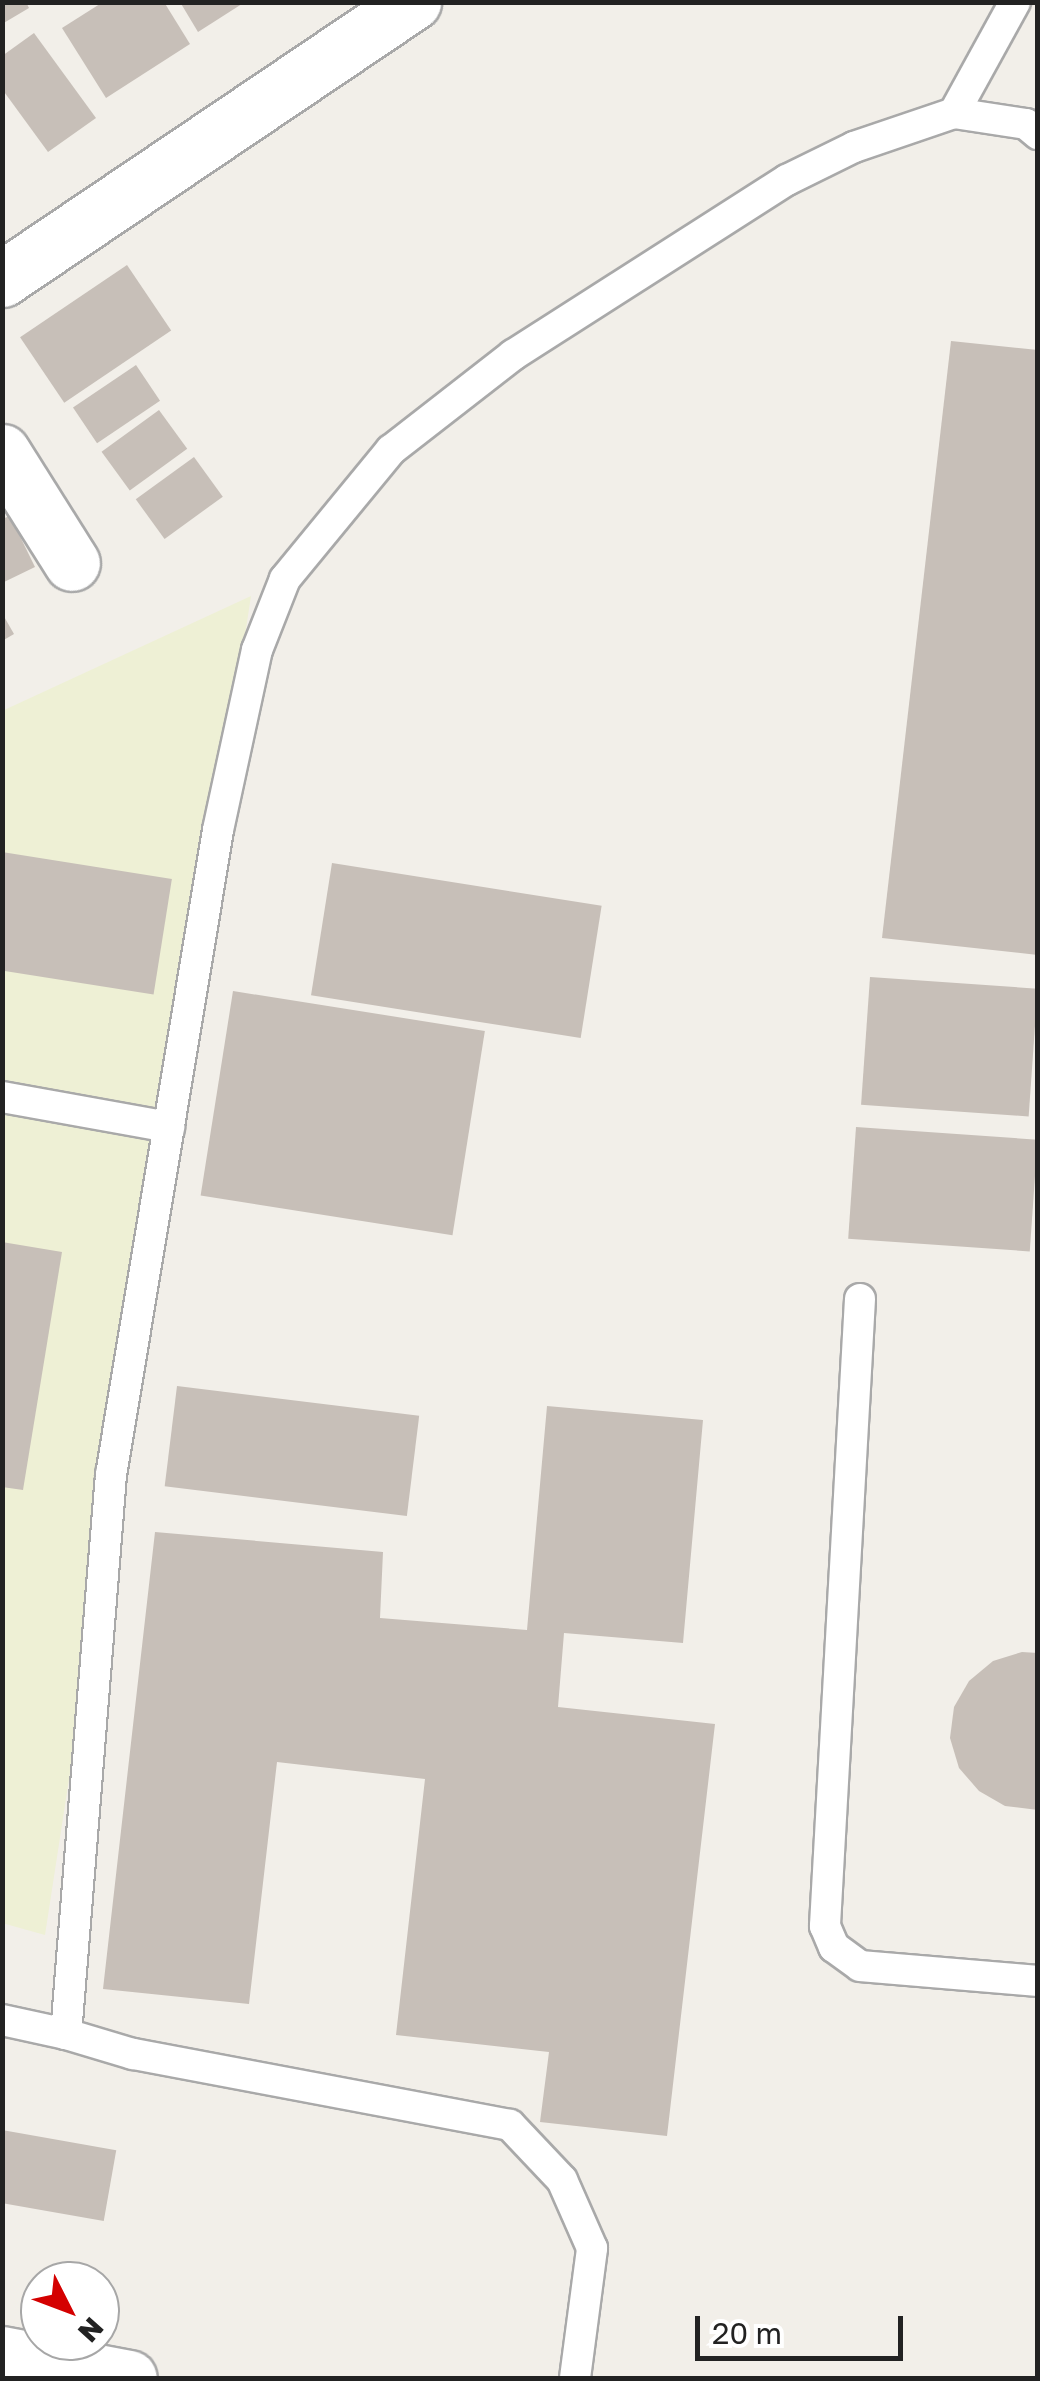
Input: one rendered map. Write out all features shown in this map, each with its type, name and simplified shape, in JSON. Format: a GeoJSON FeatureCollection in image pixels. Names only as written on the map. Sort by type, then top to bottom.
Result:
{"type":"FeatureCollection","features":[{"type":"Feature","properties":{"kind":"street"},"geometry":{"type":"LineString","coordinates":[[2,279],[413,2]]}},
{"type":"Feature","properties":{"kind":"street"},"geometry":{"type":"LineString","coordinates":[[2,452],[72,563]]}},
{"type":"Feature","properties":{"kind":"street"},"geometry":{"type":"LineString","coordinates":[[2,2354],[129,2378]]}},
{"type":"Feature","properties":{"kind":"lane"},"geometry":{"type":"LineString","coordinates":[[954,113],[1015,2]]}},
{"type":"Feature","properties":{"kind":"lane"},"geometry":{"type":"LineString","coordinates":[[66,2034],[111,1475],[218,830],[257,650],[295,566],[391,450],[514,355],[786,180],[854,147],[954,113],[1026,124],[1038,134]]}},
{"type":"Feature","properties":{"kind":"lane"},"geometry":{"type":"LineString","coordinates":[[2,1097],[169,1127]]}},
{"type":"Feature","properties":{"kind":"lane"},"geometry":{"type":"LineString","coordinates":[[860,1299],[824,1926],[834,1947],[860,1966],[1038,1981]]}},
{"type":"Feature","properties":{"kind":"lane"},"geometry":{"type":"LineString","coordinates":[[2,2020],[132,2054],[510,2125],[562,2180],[592,2248],[574,2378]]}},
{"type":"Feature","properties":{"kind":"green space"},"geometry":{"type":"Polygon","coordinates":[[[251,596],[45,1935],[2,1923],[2,711],[251,596]]]}},
{"type":"Feature","properties":{"kind":"building"},"geometry":{"type":"Polygon","coordinates":[[[2,2],[26,2],[29,8],[2,24],[2,2]]]}},
{"type":"Feature","properties":{"kind":"building"},"geometry":{"type":"Polygon","coordinates":[[[103,2],[164,2],[190,44],[106,98],[62,28],[103,2]]]}},
{"type":"Feature","properties":{"kind":"building"},"geometry":{"type":"Polygon","coordinates":[[[180,2],[245,2],[198,32],[180,2]]]}},
{"type":"Feature","properties":{"kind":"building"},"geometry":{"type":"Polygon","coordinates":[[[34,33],[96,118],[48,152],[2,89],[2,56],[34,33]]]}},
{"type":"Feature","properties":{"kind":"building"},"geometry":{"type":"Polygon","coordinates":[[[127,265],[171,330],[64,403],[20,337],[127,265]]]}},
{"type":"Feature","properties":{"kind":"building"},"geometry":{"type":"Polygon","coordinates":[[[951,341],[1038,350],[1038,955],[882,938],[951,341]]]}},
{"type":"Feature","properties":{"kind":"building"},"geometry":{"type":"Polygon","coordinates":[[[136,365],[160,401],[97,443],[73,407],[136,365]]]}},
{"type":"Feature","properties":{"kind":"building"},"geometry":{"type":"Polygon","coordinates":[[[159,410],[187,449],[130,491],[102,452],[159,410]]]}},
{"type":"Feature","properties":{"kind":"building"},"geometry":{"type":"Polygon","coordinates":[[[194,457],[223,497],[165,539],[136,499],[194,457]]]}},
{"type":"Feature","properties":{"kind":"building"},"geometry":{"type":"Polygon","coordinates":[[[10,516],[35,567],[2,583],[2,519],[10,516]]]}},
{"type":"Feature","properties":{"kind":"building"},"geometry":{"type":"Polygon","coordinates":[[[2,613],[14,634],[2,641],[2,613]]]}},
{"type":"Feature","properties":{"kind":"building"},"geometry":{"type":"Polygon","coordinates":[[[2,852],[172,879],[154,994],[2,970],[2,852]]]}},
{"type":"Feature","properties":{"kind":"building"},"geometry":{"type":"Polygon","coordinates":[[[332,863],[602,906],[581,1038],[311,995],[332,863]]]}},
{"type":"Feature","properties":{"kind":"building"},"geometry":{"type":"Polygon","coordinates":[[[870,977],[1038,989],[1029,1116],[861,1105],[870,977]]]}},
{"type":"Feature","properties":{"kind":"building"},"geometry":{"type":"Polygon","coordinates":[[[233,991],[485,1031],[452,1235],[201,1195],[233,991]]]}},
{"type":"Feature","properties":{"kind":"building"},"geometry":{"type":"Polygon","coordinates":[[[856,1127],[1038,1140],[1030,1251],[848,1239],[856,1127]]]}},
{"type":"Feature","properties":{"kind":"building"},"geometry":{"type":"Polygon","coordinates":[[[2,1242],[62,1252],[23,1490],[2,1487],[2,1242]]]}},
{"type":"Feature","properties":{"kind":"building"},"geometry":{"type":"Polygon","coordinates":[[[177,1386],[419,1416],[407,1516],[165,1486],[177,1386]]]}},
{"type":"Feature","properties":{"kind":"building"},"geometry":{"type":"Polygon","coordinates":[[[547,1406],[703,1420],[683,1643],[564,1633],[558,1707],[715,1724],[667,2136],[540,2122],[549,2052],[396,2035],[425,1779],[277,1762],[249,2004],[103,1989],[155,1532],[383,1552],[380,1618],[527,1630],[547,1406]]]}},
{"type":"Feature","properties":{"kind":"building"},"geometry":{"type":"Polygon","coordinates":[[[1022,1652],[1038,1653],[1038,1810],[1005,1806],[979,1791],[959,1768],[950,1738],[954,1707],[969,1681],[993,1661],[1022,1652]]]}},
{"type":"Feature","properties":{"kind":"building"},"geometry":{"type":"Polygon","coordinates":[[[2,2130],[116,2150],[104,2221],[2,2203],[2,2130]]]}}]}
